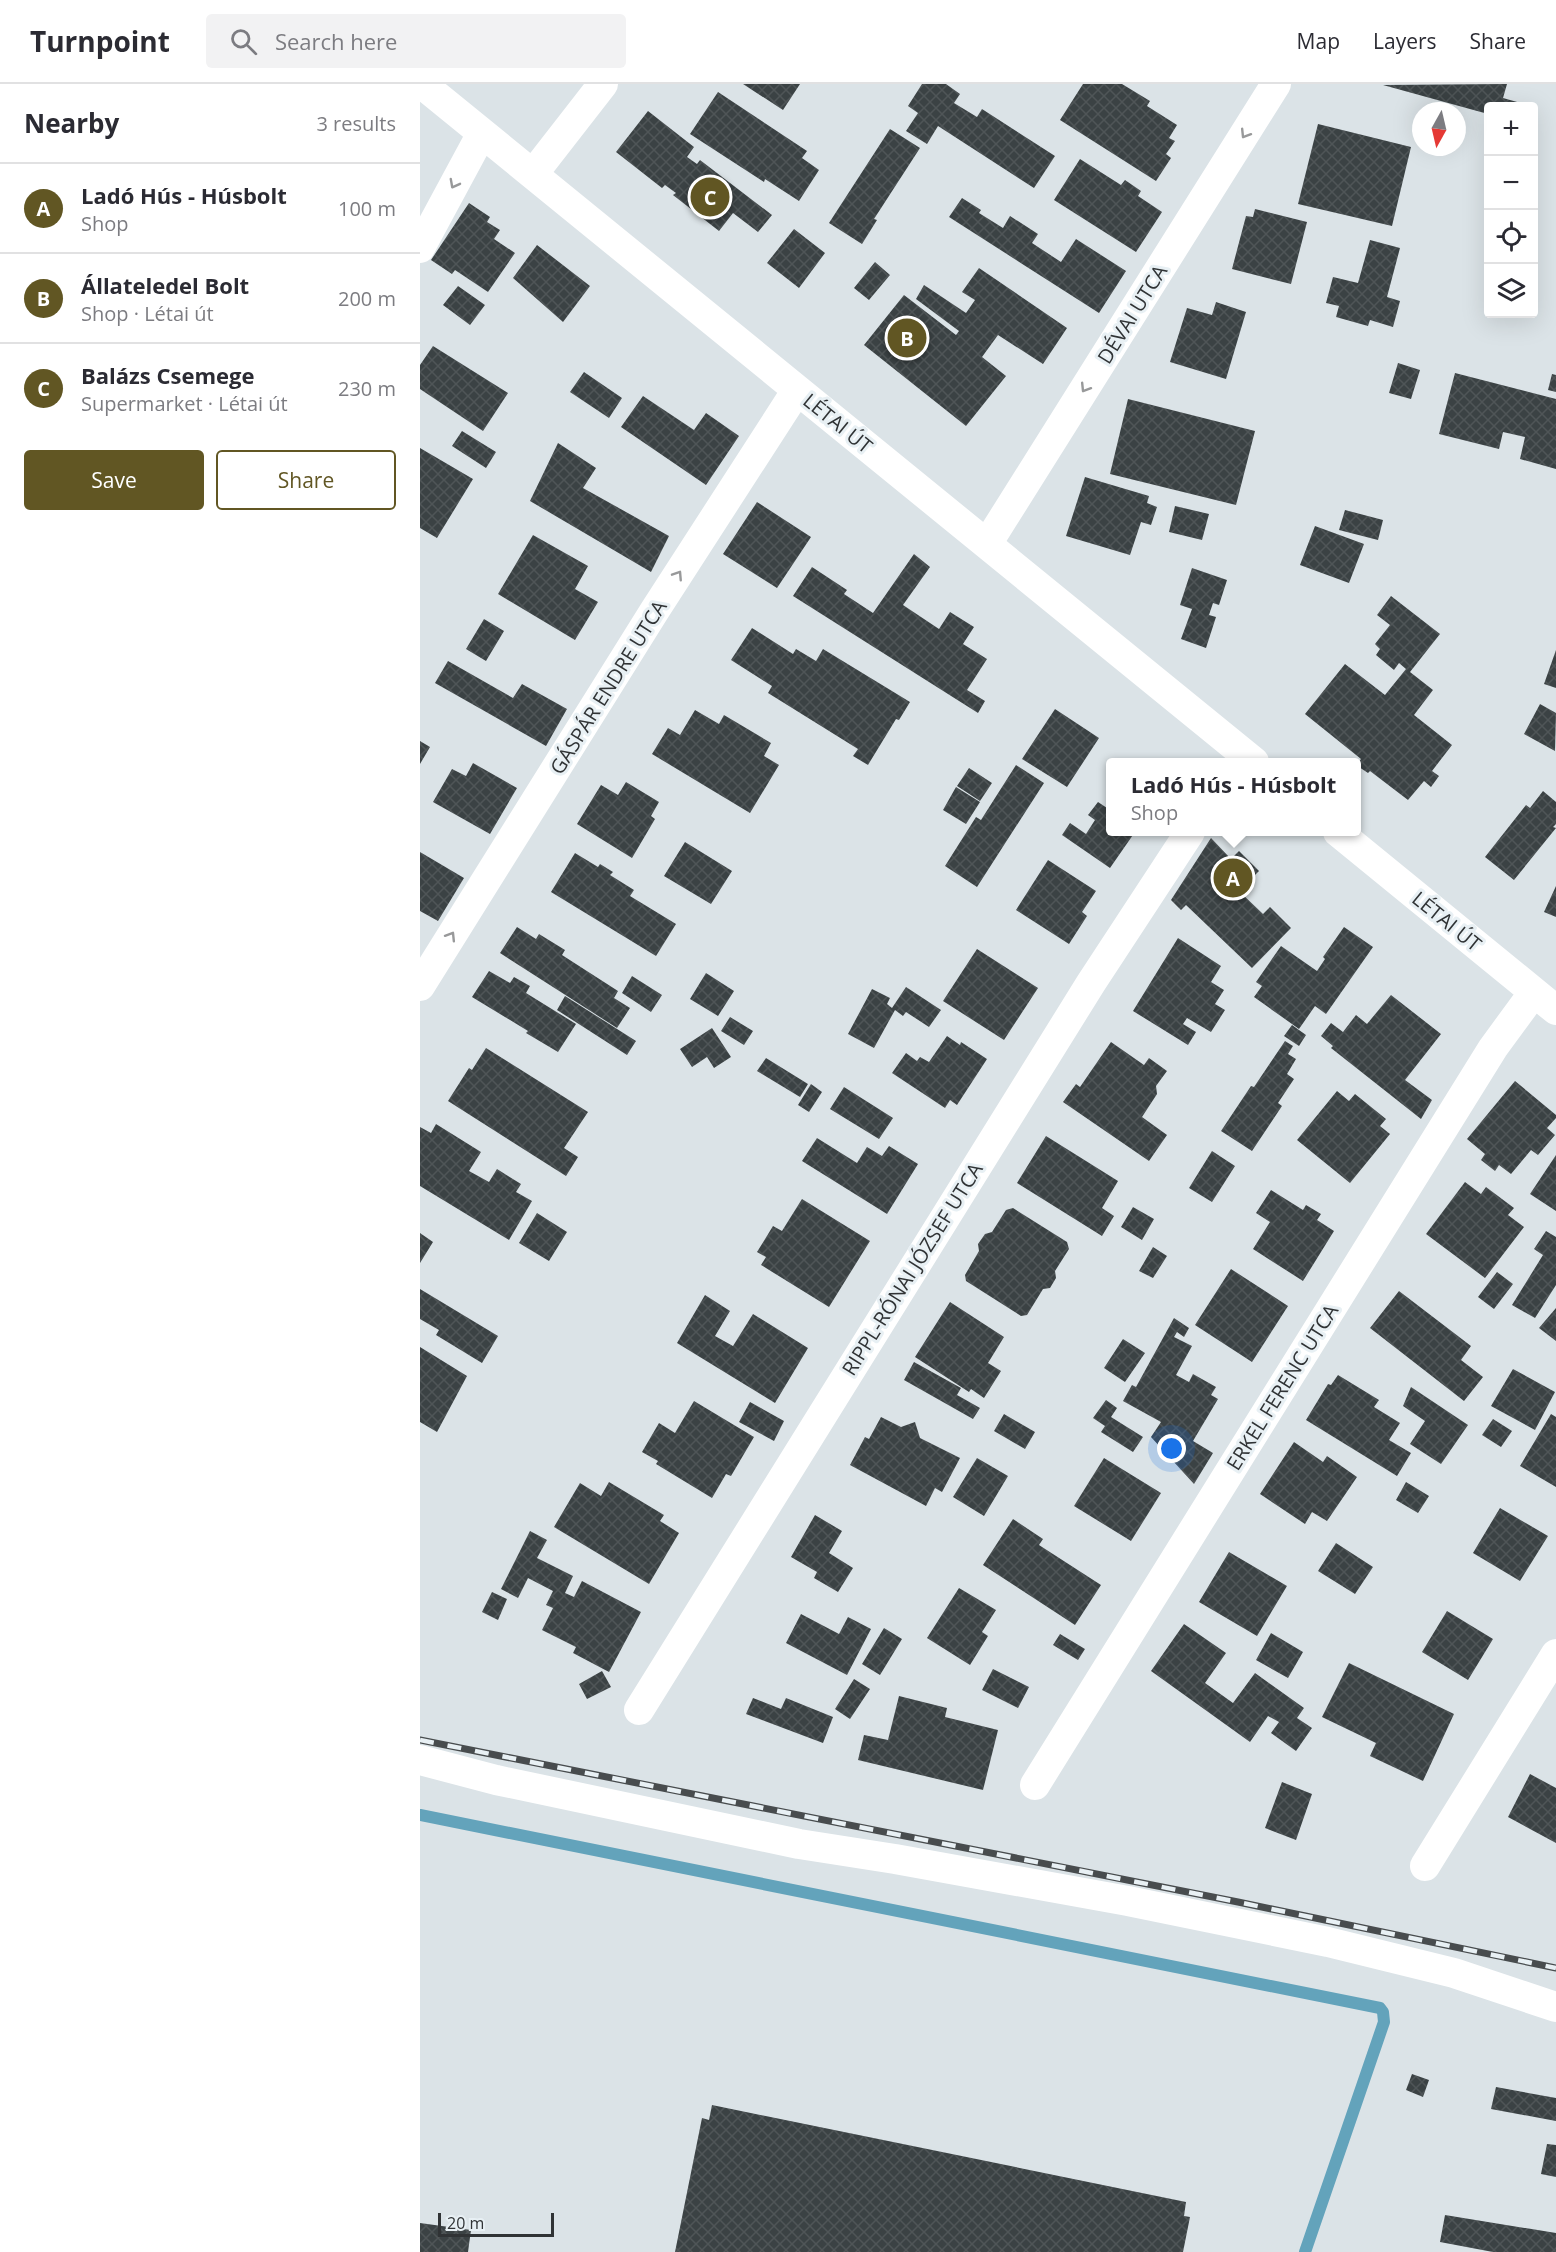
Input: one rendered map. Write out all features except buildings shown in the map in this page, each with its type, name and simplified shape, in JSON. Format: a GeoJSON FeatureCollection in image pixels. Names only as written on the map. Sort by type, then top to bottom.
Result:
{"type":"FeatureCollection","features":[{"type":"Feature","properties":{"kind":"street","name":"LÉTAI ÚT"},"geometry":{"type":"LineString","coordinates":[[422,84],[987,544],[1242,758]]}},
{"type":"Feature","properties":{"kind":"street"},"geometry":{"type":"LineString","coordinates":[[533,174],[603,84]]}},
{"type":"Feature","properties":{"kind":"street","name":"DÉVAI UTCA"},"geometry":{"type":"LineString","coordinates":[[987,544],[1276,84]]}},
{"type":"Feature","properties":{"kind":"street"},"geometry":{"type":"LineString","coordinates":[[420,248],[482,133]]}},
{"type":"Feature","properties":{"kind":"street","name":"GÁSPÁR ENDRE UTCA"},"geometry":{"type":"LineString","coordinates":[[420,986],[655,610],[797,390]]}},
{"type":"Feature","properties":{"kind":"street","name":"RIPPL-RÓNAI JÓZSEF UTCA"},"geometry":{"type":"LineString","coordinates":[[639,1710],[1091,983],[1187,836]]}},
{"type":"Feature","properties":{"kind":"street","name":"LÉTAI ÚT"},"geometry":{"type":"LineString","coordinates":[[1344,836],[1545,1001]]}},
{"type":"Feature","properties":{"kind":"street","name":"ERKEL FERENC UTCA"},"geometry":{"type":"LineString","coordinates":[[1035,1785],[1493,1048],[1545,1001]]}},
{"type":"Feature","properties":{"kind":"street"},"geometry":{"type":"LineString","coordinates":[[1425,1866],[1556,1654]]}},
{"type":"Feature","properties":{"kind":"street"},"geometry":{"type":"LineString","coordinates":[[420,1761],[496,1780],[766,1838],[1128,1901],[1328,1941],[1454,1973],[1556,2007]]}},
{"type":"Feature","properties":{"kind":"waterway"},"geometry":{"type":"LineString","coordinates":[[420,1815],[1380,2008],[1384,2022],[1305,2252]]}},
{"type":"Feature","properties":{"kind":"railway"},"geometry":{"type":"LineString","coordinates":[[420,1740],[1238,1902],[1556,1968]]}},
{"type":"Feature","properties":{"kind":"place","name":"Balázs Csemege"},"geometry":{"type":"Point","coordinates":[710,197]}},
{"type":"Feature","properties":{"kind":"place","name":"Állateledel Bolt"},"geometry":{"type":"Point","coordinates":[907,338]}},
{"type":"Feature","properties":{"kind":"place","name":"Ladó Hús - Húsbolt"},"geometry":{"type":"Point","coordinates":[1233,878]}}]}
